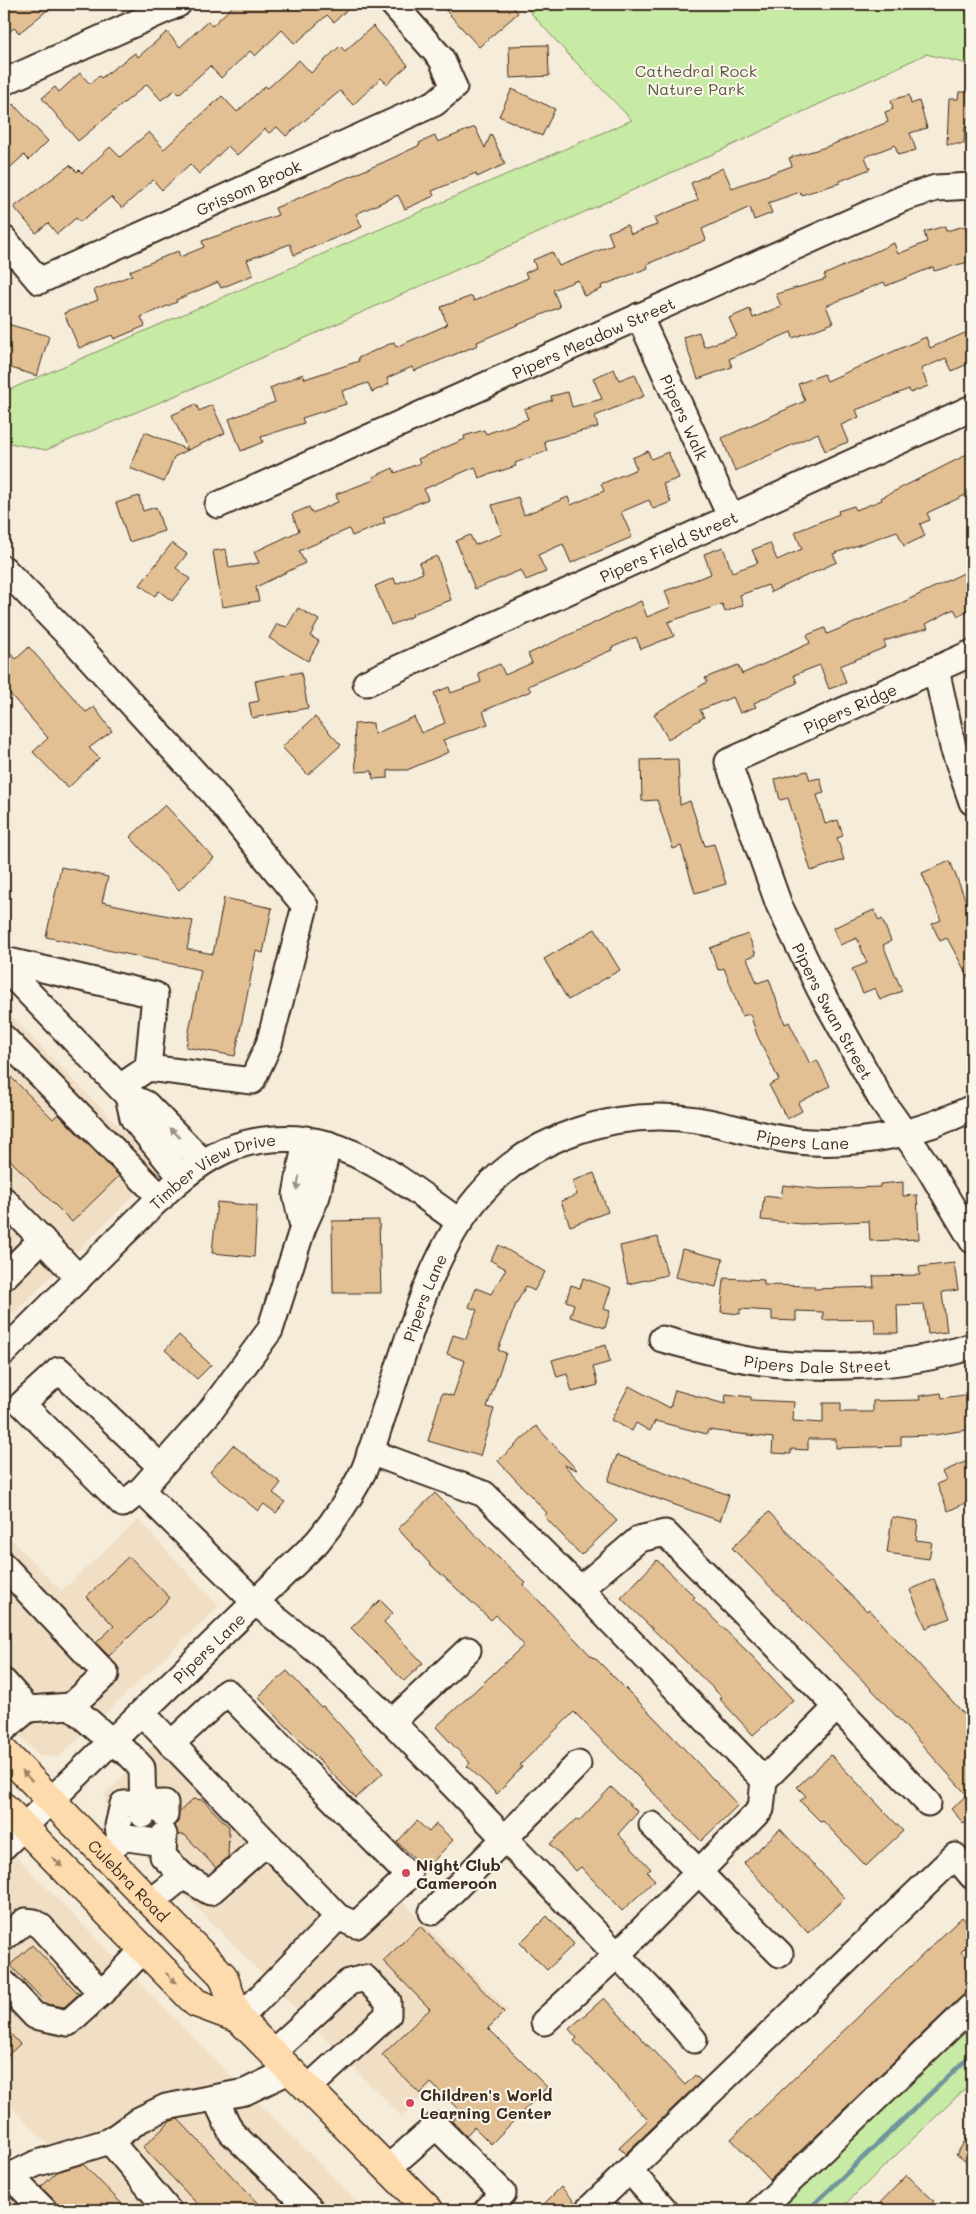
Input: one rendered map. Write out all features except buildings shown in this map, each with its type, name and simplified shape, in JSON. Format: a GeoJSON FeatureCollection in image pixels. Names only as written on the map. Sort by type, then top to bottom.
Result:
{"type":"FeatureCollection","features":[{"type":"Feature","properties":{"kind":"main road","name":"Culebra Road"},"geometry":{"type":"LineString","coordinates":[[4,1752],[51,1801],[143,1831],[151,1902],[223,1976],[239,2019],[429,2210]]}},
{"type":"Feature","properties":{"kind":"main road","name":"Culebra Road"},"geometry":{"type":"LineString","coordinates":[[4,1807],[196,2003],[239,2019]]}},
{"type":"Feature","properties":{"kind":"street"},"geometry":{"type":"LineString","coordinates":[[4,82],[178,4]]}},
{"type":"Feature","properties":{"kind":"street","name":"Grissom Brook"},"geometry":{"type":"LineString","coordinates":[[4,239],[39,282],[435,103],[454,87],[441,58],[393,4]]}},
{"type":"Feature","properties":{"kind":"street","name":"Pipers Meadow Street"},"geometry":{"type":"LineString","coordinates":[[218,505],[904,198],[936,188],[972,186]]}},
{"type":"Feature","properties":{"kind":"street","name":"Pipers Walk"},"geometry":{"type":"LineString","coordinates":[[639,316],[731,518]]}},
{"type":"Feature","properties":{"kind":"street","name":"Pipers Field Street"},"geometry":{"type":"LineString","coordinates":[[366,683],[972,408]]}},
{"type":"Feature","properties":{"kind":"street"},"geometry":{"type":"LineString","coordinates":[[4,569],[78,645],[213,792],[305,906],[269,1044],[252,1081],[148,1068]]}},
{"type":"Feature","properties":{"kind":"street","name":"Pipers Ridge"},"geometry":{"type":"LineString","coordinates":[[728,762],[972,653]]}},
{"type":"Feature","properties":{"kind":"street"},"geometry":{"type":"LineString","coordinates":[[936,669],[953,747],[972,802]]}},
{"type":"Feature","properties":{"kind":"street","name":"Pipers Swan Street"},"geometry":{"type":"LineString","coordinates":[[728,762],[780,905],[820,990],[882,1101],[905,1133],[972,1240]]}},
{"type":"Feature","properties":{"kind":"street"},"geometry":{"type":"LineString","coordinates":[[4,960],[154,995],[148,1068],[124,1092]]}},
{"type":"Feature","properties":{"kind":"street"},"geometry":{"type":"LineString","coordinates":[[4,968],[124,1092],[146,1104],[203,1162]]}},
{"type":"Feature","properties":{"kind":"street"},"geometry":{"type":"LineString","coordinates":[[4,1038],[161,1198]]}},
{"type":"Feature","properties":{"kind":"street"},"geometry":{"type":"LineString","coordinates":[[124,1092],[133,1118],[182,1178]]}},
{"type":"Feature","properties":{"kind":"street","name":"Pipers Lane"},"geometry":{"type":"LineString","coordinates":[[4,1846],[317,1542],[334,1521],[360,1476],[370,1452],[423,1300],[443,1251],[460,1222],[488,1187],[524,1158],[575,1131],[610,1122],[647,1117],[680,1118],[775,1138],[808,1142],[854,1141],[905,1133],[938,1123],[972,1108]]}},
{"type":"Feature","properties":{"kind":"street","name":"Timber View Drive"},"geometry":{"type":"LineString","coordinates":[[4,1352],[182,1178],[203,1162],[226,1150],[252,1142],[280,1139],[317,1142],[352,1152],[378,1166],[460,1222]]}},
{"type":"Feature","properties":{"kind":"street"},"geometry":{"type":"LineString","coordinates":[[161,1467],[59,1370],[22,1404],[123,1504],[141,1490],[209,1413],[270,1330],[303,1227],[317,1196],[317,1142]]}},
{"type":"Feature","properties":{"kind":"street"},"geometry":{"type":"LineString","coordinates":[[5,1204],[79,1278]]}},
{"type":"Feature","properties":{"kind":"street"},"geometry":{"type":"LineString","coordinates":[[4,1277],[42,1240]]}},
{"type":"Feature","properties":{"kind":"street","name":"Pipers Dale Street"},"geometry":{"type":"LineString","coordinates":[[662,1339],[743,1359],[799,1365],[856,1365],[912,1359],[972,1346]]}},
{"type":"Feature","properties":{"kind":"street"},"geometry":{"type":"LineString","coordinates":[[370,1452],[484,1494],[580,1589],[764,1780]]}},
{"type":"Feature","properties":{"kind":"street"},"geometry":{"type":"LineString","coordinates":[[141,1490],[255,1602],[322,1655],[392,1722],[617,1955],[694,2040]]}},
{"type":"Feature","properties":{"kind":"street"},"geometry":{"type":"LineString","coordinates":[[580,1589],[639,1539],[665,1533],[837,1707],[928,1803]]}},
{"type":"Feature","properties":{"kind":"street"},"geometry":{"type":"LineString","coordinates":[[4,1566],[106,1674],[71,1706],[28,1709],[4,1730]]}},
{"type":"Feature","properties":{"kind":"street"},"geometry":{"type":"LineString","coordinates":[[392,1722],[468,1650]]}},
{"type":"Feature","properties":{"kind":"street"},"geometry":{"type":"LineString","coordinates":[[4,1682],[28,1709]]}},
{"type":"Feature","properties":{"kind":"street"},"geometry":{"type":"LineString","coordinates":[[142,1713],[338,1917],[356,1925],[409,1876],[227,1692],[172,1744]]}},
{"type":"Feature","properties":{"kind":"street"},"geometry":{"type":"LineString","coordinates":[[71,1706],[131,1756],[142,1768],[143,1831],[163,1856],[183,1876],[210,1892],[266,1843]]}},
{"type":"Feature","properties":{"kind":"street"},"geometry":{"type":"LineString","coordinates":[[544,2022],[617,1955],[760,1808],[764,1780],[837,1707]]}},
{"type":"Feature","properties":{"kind":"street"},"geometry":{"type":"LineString","coordinates":[[432,1912],[578,1764]]}},
{"type":"Feature","properties":{"kind":"street"},"geometry":{"type":"LineString","coordinates":[[652,1825],[780,1954]]}},
{"type":"Feature","properties":{"kind":"street"},"geometry":{"type":"LineString","coordinates":[[588,2210],[955,1856],[972,1876]]}},
{"type":"Feature","properties":{"kind":"street"},"geometry":{"type":"LineString","coordinates":[[151,1902],[183,1876]]}},
{"type":"Feature","properties":{"kind":"street"},"geometry":{"type":"LineString","coordinates":[[239,2019],[338,1917]]}},
{"type":"Feature","properties":{"kind":"street"},"geometry":{"type":"LineString","coordinates":[[4,1938],[24,1921],[34,1922],[41,1927],[101,1993]]}},
{"type":"Feature","properties":{"kind":"street"},"geometry":{"type":"LineString","coordinates":[[4,1984],[35,2016],[68,2023],[101,1993],[143,1950]]}},
{"type":"Feature","properties":{"kind":"street"},"geometry":{"type":"LineString","coordinates":[[760,2210],[972,2006]]}},
{"type":"Feature","properties":{"kind":"street"},"geometry":{"type":"LineString","coordinates":[[44,2210],[7,2177],[35,2164],[110,2141],[139,2120],[166,2107],[246,2092],[289,2071]]}},
{"type":"Feature","properties":{"kind":"street"},"geometry":{"type":"LineString","coordinates":[[215,2098],[231,2132],[311,2210]]}},
{"type":"Feature","properties":{"kind":"street"},"geometry":{"type":"LineString","coordinates":[[387,2169],[436,2126],[503,2194],[487,2210]]}},
{"type":"Feature","properties":{"kind":"street"},"geometry":{"type":"LineString","coordinates":[[110,2141],[168,2210]]}},
{"type":"Feature","properties":{"kind":"street"},"geometry":{"type":"LineString","coordinates":[[629,2170],[665,2210]]}},
{"type":"Feature","properties":{"kind":"shaded area"},"geometry":{"type":"Polygon","coordinates":[[[4,1009],[161,1169],[4,1323],[4,1009]]]}},
{"type":"Feature","properties":{"kind":"shaded area"},"geometry":{"type":"Polygon","coordinates":[[[138,1520],[219,1606],[59,1757],[39,1756],[4,1719],[4,1532],[61,1591],[138,1520]]]}},
{"type":"Feature","properties":{"kind":"shaded area"},"geometry":{"type":"Polygon","coordinates":[[[160,1738],[353,1940],[399,1898],[508,2011],[402,2117],[106,1815],[105,1794],[160,1738]]]}},
{"type":"Feature","properties":{"kind":"shaded area"},"geometry":{"type":"Polygon","coordinates":[[[4,1844],[223,2068],[366,2210],[4,2210],[4,2164],[48,2145],[4,2099],[4,1844]]]}},
{"type":"Feature","properties":{"kind":"green space","name":"Cathedral Rock Nature Park"},"geometry":{"type":"Polygon","coordinates":[[[523,4],[972,4],[972,65],[926,54],[726,148],[208,382],[46,450],[4,442],[4,392],[632,120],[523,4]]]}},
{"type":"Feature","properties":{"kind":"green space"},"geometry":{"type":"Polygon","coordinates":[[[972,2018],[972,2082],[839,2210],[771,2210],[972,2018]]]}},
{"type":"Feature","properties":{"kind":"waterway"},"geometry":{"type":"LineString","coordinates":[[808,2210],[972,2054]]}},
{"type":"Feature","properties":{"kind":"place","name":"Night Club Cameroon"},"geometry":{"type":"Point","coordinates":[406,1873]}},
{"type":"Feature","properties":{"kind":"place","name":"Children's World Learning Center"},"geometry":{"type":"Point","coordinates":[410,2103]}}]}
